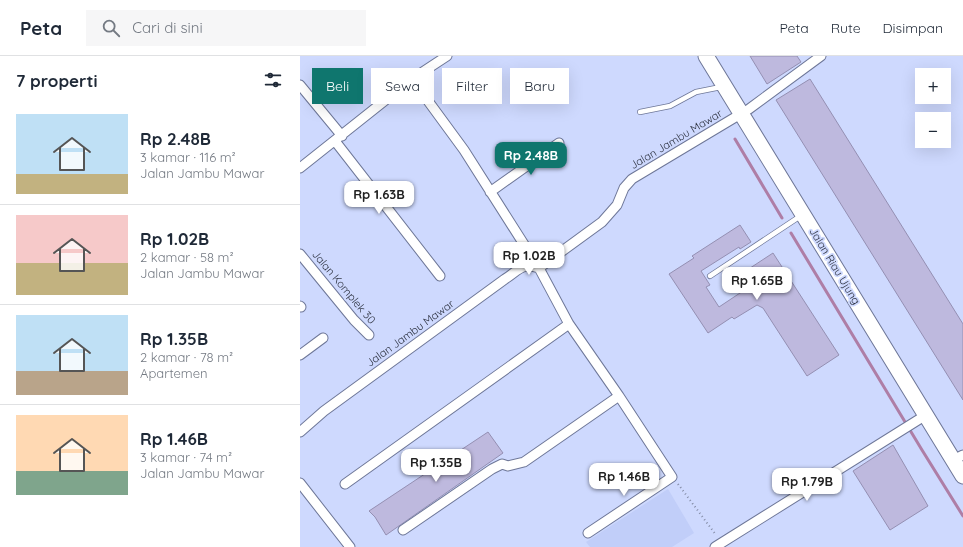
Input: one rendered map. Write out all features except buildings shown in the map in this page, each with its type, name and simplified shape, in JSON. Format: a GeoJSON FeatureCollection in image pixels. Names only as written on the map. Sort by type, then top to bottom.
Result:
{"type":"FeatureCollection","features":[{"type":"Feature","properties":{"kind":"main road","name":"Jalan Riau Ujung"},"geometry":{"type":"LineString","coordinates":[[706,56],[803,214],[922,417],[958,457],[963,476]]}},
{"type":"Feature","properties":{"kind":"street"},"geometry":{"type":"LineString","coordinates":[[429,68],[447,56]]}},
{"type":"Feature","properties":{"kind":"street","name":"Jalan Jambu Mawar"},"geometry":{"type":"LineString","coordinates":[[300,432],[324,411],[524,266],[531,265],[539,268],[602,222],[617,205],[624,188],[632,179],[749,109],[821,56]]}},
{"type":"Feature","properties":{"kind":"street"},"geometry":{"type":"LineString","coordinates":[[300,86],[440,276]]}},
{"type":"Feature","properties":{"kind":"street"},"geometry":{"type":"LineString","coordinates":[[300,168],[381,104]]}},
{"type":"Feature","properties":{"kind":"street"},"geometry":{"type":"LineString","coordinates":[[430,104],[464,150],[539,268],[569,324],[619,396],[672,477],[588,534]]}},
{"type":"Feature","properties":{"kind":"street"},"geometry":{"type":"LineString","coordinates":[[490,192],[559,143]]}},
{"type":"Feature","properties":{"kind":"street","name":"Jalan Komplek 30"},"geometry":{"type":"LineString","coordinates":[[300,254],[354,320],[369,335]]}},
{"type":"Feature","properties":{"kind":"street"},"geometry":{"type":"LineString","coordinates":[[345,484],[569,324]]}},
{"type":"Feature","properties":{"kind":"street"},"geometry":{"type":"LineString","coordinates":[[300,355],[323,338]]}},
{"type":"Feature","properties":{"kind":"street"},"geometry":{"type":"LineString","coordinates":[[403,530],[492,469],[502,464],[508,466],[524,462],[619,396]]}},
{"type":"Feature","properties":{"kind":"street"},"geometry":{"type":"LineString","coordinates":[[718,545],[922,417]]}},
{"type":"Feature","properties":{"kind":"street"},"geometry":{"type":"LineString","coordinates":[[300,483],[350,547]]}},
{"type":"Feature","properties":{"kind":"lane"},"geometry":{"type":"LineString","coordinates":[[640,112],[670,106],[696,92],[725,87]]}},
{"type":"Feature","properties":{"kind":"lane"},"geometry":{"type":"LineString","coordinates":[[710,276],[803,214]]}},
{"type":"Feature","properties":{"kind":"path"},"geometry":{"type":"LineString","coordinates":[[672,477],[718,545]]}},
{"type":"Feature","properties":{"kind":"shaded area"},"geometry":{"type":"Polygon","coordinates":[[[668,489],[694,533],[672,547],[590,547],[586,542],[668,489]]]}},
{"type":"Feature","properties":{"kind":"waterway"},"geometry":{"type":"LineString","coordinates":[[735,139],[782,218]]}},
{"type":"Feature","properties":{"kind":"waterway"},"geometry":{"type":"LineString","coordinates":[[791,233],[963,516]]}}]}
